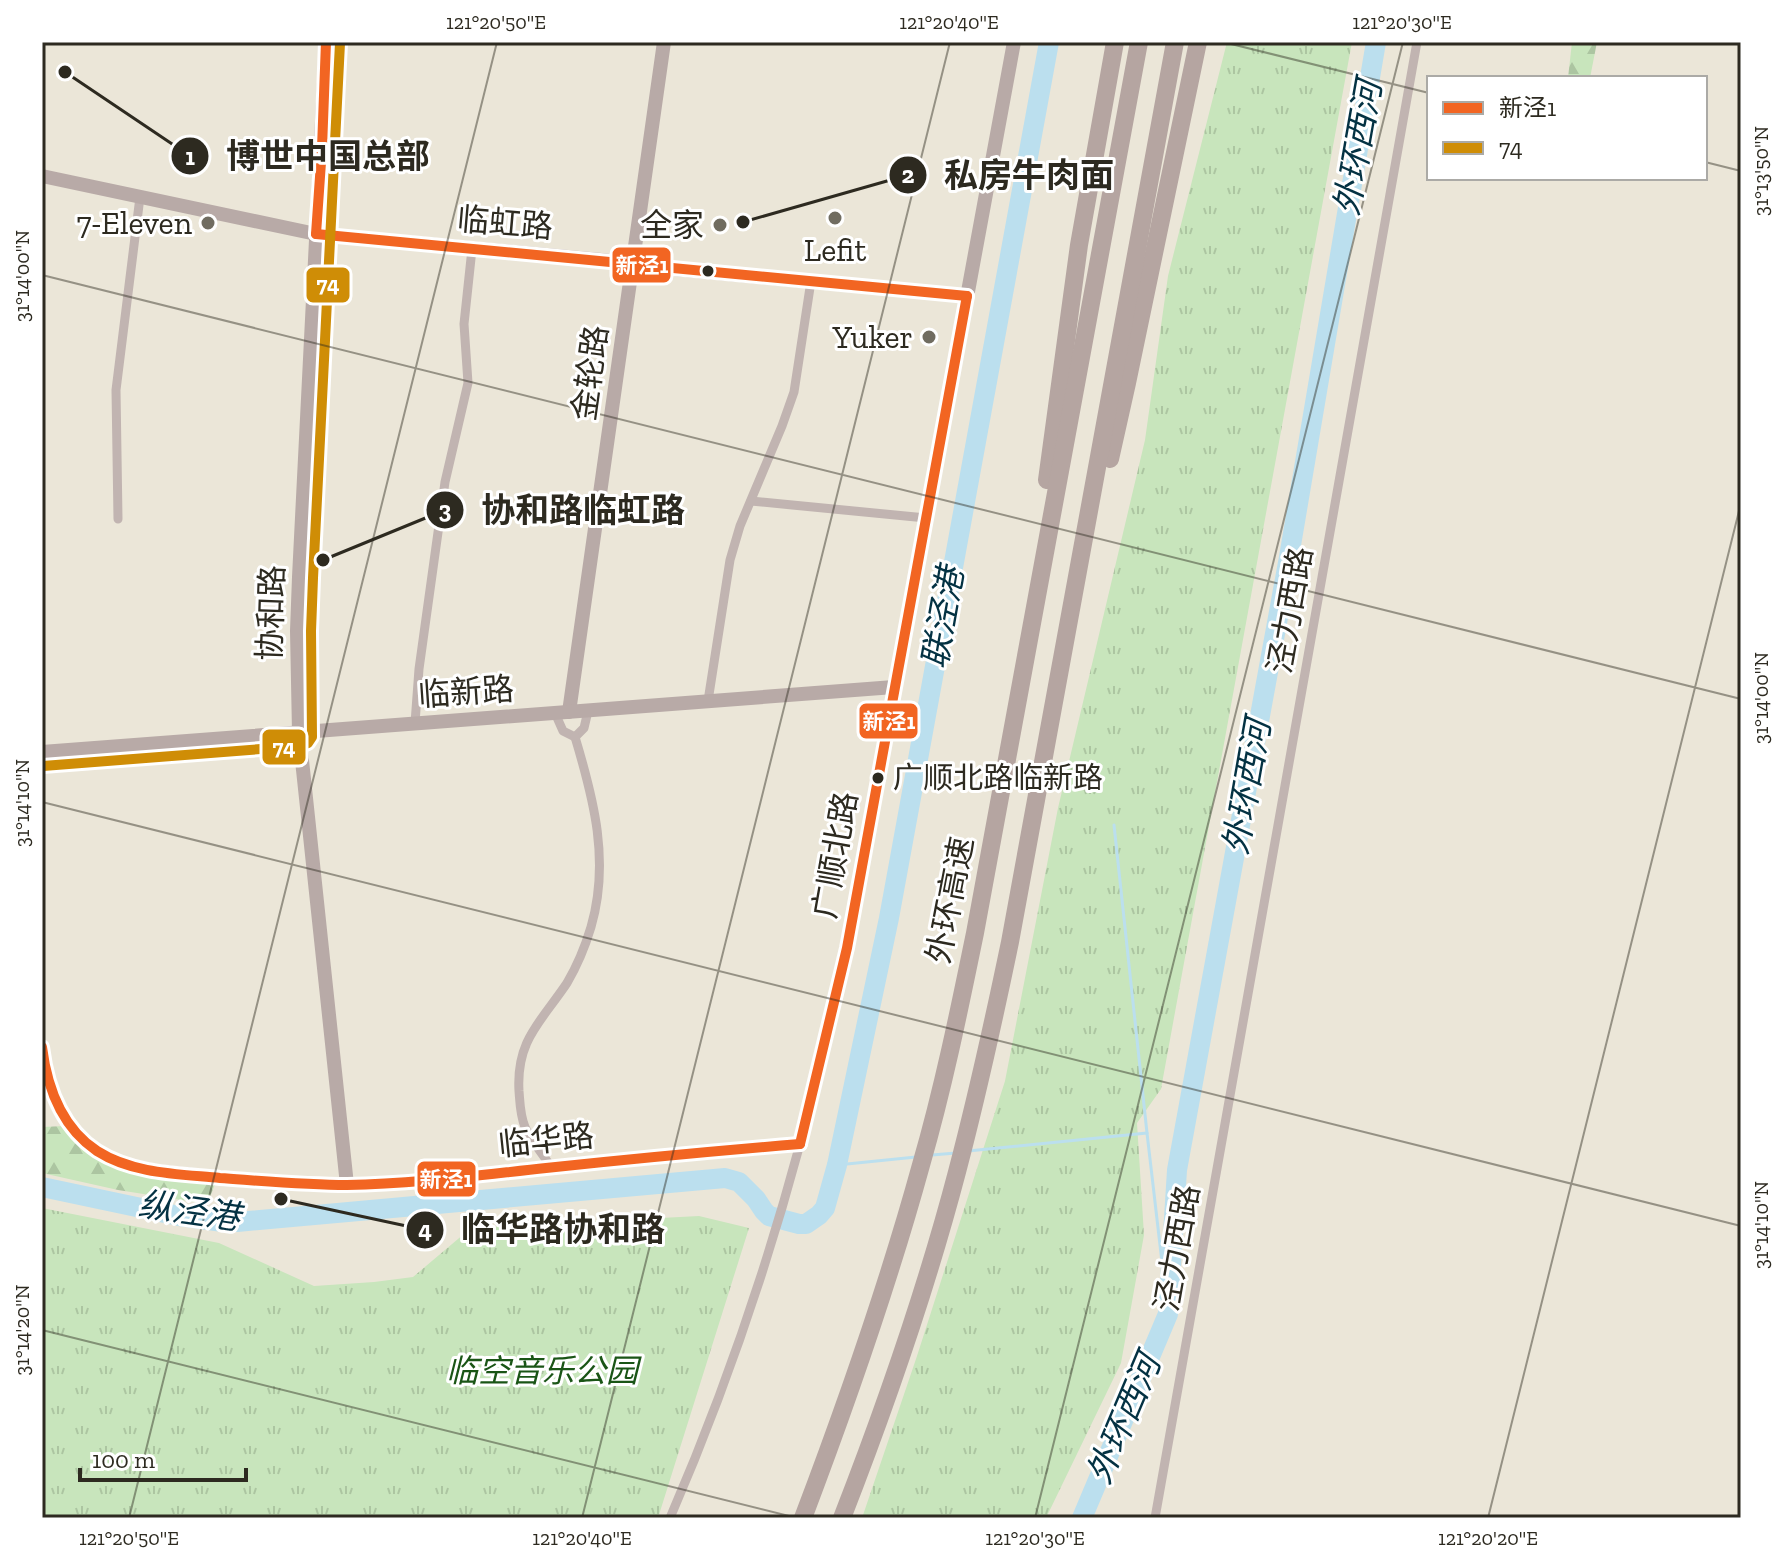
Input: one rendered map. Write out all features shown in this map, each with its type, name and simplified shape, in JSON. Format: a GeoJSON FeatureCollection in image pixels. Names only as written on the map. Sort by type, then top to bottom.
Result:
{"type":"FeatureCollection","features":[{"type":"Feature","properties":{"kind":"highway"},"geometry":{"type":"LineString","coordinates":[[1093,168],[1101,42]]}},
{"type":"Feature","properties":{"kind":"highway"},"geometry":{"type":"LineString","coordinates":[[1020,689],[1060,376],[1115,42]]}},
{"type":"Feature","properties":{"kind":"highway","name":"外环高速"},"geometry":{"type":"LineString","coordinates":[[803,1518],[857,1372],[927,1145],[956,1027],[1139,42]]}},
{"type":"Feature","properties":{"kind":"highway","name":"外环高速"},"geometry":{"type":"LineString","coordinates":[[842,1518],[915,1314],[959,1164],[1010,942],[1175,42]]}},
{"type":"Feature","properties":{"kind":"highway"},"geometry":{"type":"LineString","coordinates":[[1054,696],[1127,383],[1198,42]]}},
{"type":"Feature","properties":{"kind":"highway"},"geometry":{"type":"LineString","coordinates":[[1171,176],[1211,42]]}},
{"type":"Feature","properties":{"kind":"street","name":"协和路"},"geometry":{"type":"LineString","coordinates":[[326,42],[297,617],[299,732],[347,1185]]}},
{"type":"Feature","properties":{"kind":"street","name":"金轮路"},"geometry":{"type":"LineString","coordinates":[[562,712],[633,264],[664,42]]}},
{"type":"Feature","properties":{"kind":"street","name":"广顺北路"},"geometry":{"type":"LineString","coordinates":[[670,1518],[728,1370],[774,1234],[800,1144],[847,948],[1014,42]]}},
{"type":"Feature","properties":{"kind":"street","name":"泾力西路"},"geometry":{"type":"LineString","coordinates":[[1155,1518],[1417,42]]}},
{"type":"Feature","properties":{"kind":"street","name":"临虹路"},"geometry":{"type":"LineString","coordinates":[[42,176],[316,234],[967,296]]}},
{"type":"Feature","properties":{"kind":"street"},"geometry":{"type":"LineString","coordinates":[[118,519],[116,390],[140,197]]}},
{"type":"Feature","properties":{"kind":"street"},"geometry":{"type":"LineString","coordinates":[[415,723],[419,669],[445,482],[468,383],[464,324],[472,249]]}},
{"type":"Feature","properties":{"kind":"street"},"geometry":{"type":"LineString","coordinates":[[708,701],[730,560],[740,526],[794,392],[811,281]]}},
{"type":"Feature","properties":{"kind":"street"},"geometry":{"type":"LineString","coordinates":[[751,501],[926,518]]}},
{"type":"Feature","properties":{"kind":"street","name":"临新路"},"geometry":{"type":"LineString","coordinates":[[42,752],[894,687]]}},
{"type":"Feature","properties":{"kind":"street"},"geometry":{"type":"LineString","coordinates":[[575,737],[584,728],[588,711]]}},
{"type":"Feature","properties":{"kind":"street"},"geometry":{"type":"LineString","coordinates":[[551,1167],[525,1128],[520,1112],[520,1060],[538,1021],[568,981],[580,958],[597,902],[600,874],[599,840],[590,785],[575,737],[563,731],[562,712]]}},
{"type":"Feature","properties":{"kind":"street","name":"临华路"},"geometry":{"type":"LineString","coordinates":[[42,1047],[55,1101],[76,1133],[108,1157],[145,1170],[255,1181],[347,1185],[422,1181],[800,1144]]}},
{"type":"Feature","properties":{"kind":"green space"},"geometry":{"type":"Polygon","coordinates":[[[1227,42],[1352,42],[1161,1089],[1137,1123],[1144,1235],[1121,1363],[1046,1518],[862,1518],[1005,1081],[1058,808],[1145,440],[1168,276],[1227,42]]]}},
{"type":"Feature","properties":{"kind":"green space"},"geometry":{"type":"Polygon","coordinates":[[[1572,42],[1597,42],[1590,76],[1568,76],[1572,42]]]}},
{"type":"Feature","properties":{"kind":"green space"},"geometry":{"type":"Polygon","coordinates":[[[65,1126],[88,1152],[216,1182],[207,1204],[118,1190],[42,1173],[42,1127],[65,1126]]]}},
{"type":"Feature","properties":{"kind":"green space","name":"临空音乐公园"},"geometry":{"type":"Polygon","coordinates":[[[42,1208],[219,1243],[314,1286],[413,1277],[471,1228],[699,1216],[749,1228],[658,1518],[42,1518],[42,1208]]]}},
{"type":"Feature","properties":{"kind":"waterway","name":"联泾港"},"geometry":{"type":"LineString","coordinates":[[42,1187],[179,1216],[237,1222],[725,1178],[739,1182],[769,1216],[806,1224],[819,1215],[825,1208],[837,1165],[889,918],[1049,42]]}},
{"type":"Feature","properties":{"kind":"waterway","name":"外环西河"},"geometry":{"type":"LineString","coordinates":[[1082,1518],[1168,1314],[1177,1170],[1289,557],[1376,42]]}},
{"type":"Feature","properties":{"kind":"waterway"},"geometry":{"type":"LineString","coordinates":[[1114,825],[1168,1314]]}},
{"type":"Feature","properties":{"kind":"waterway"},"geometry":{"type":"LineString","coordinates":[[968,1151],[1147,1133]]}},
{"type":"Feature","properties":{"kind":"waterway"},"geometry":{"type":"LineString","coordinates":[[932,1155],[956,1153]]}},
{"type":"Feature","properties":{"kind":"waterway"},"geometry":{"type":"LineString","coordinates":[[837,1165],[916,1157]]}},
{"type":"Feature","properties":{"kind":"transit line","name":"新泾1"},"geometry":{"type":"LineString","coordinates":[[316,234],[326,42]]}},
{"type":"Feature","properties":{"kind":"transit line","name":"74"},"geometry":{"type":"LineString","coordinates":[[43,766],[300,746],[312,737],[313,578],[340,43]]}},
{"type":"Feature","properties":{"kind":"transit line","name":"新泾1"},"geometry":{"type":"LineString","coordinates":[[316,234],[967,296]]}},
{"type":"Feature","properties":{"kind":"transit line","name":"新泾1"},"geometry":{"type":"LineString","coordinates":[[800,1144],[847,948],[967,296]]}},
{"type":"Feature","properties":{"kind":"transit line","name":"新泾1"},"geometry":{"type":"LineString","coordinates":[[42,1047],[58,1105],[85,1141],[111,1159],[141,1169],[173,1174],[299,1184],[372,1184],[800,1144]]}},
{"type":"Feature","properties":{"kind":"place","name":"博世中国总部"},"geometry":{"type":"Point","coordinates":[65,72]}},
{"type":"Feature","properties":{"kind":"place","name":"Lefit"},"geometry":{"type":"Point","coordinates":[835,218]}},
{"type":"Feature","properties":{"kind":"place","name":"私房牛肉面"},"geometry":{"type":"Point","coordinates":[743,222]}},
{"type":"Feature","properties":{"kind":"place","name":"7-Eleven"},"geometry":{"type":"Point","coordinates":[208,223]}},
{"type":"Feature","properties":{"kind":"place","name":"全家"},"geometry":{"type":"Point","coordinates":[720,225]}},
{"type":"Feature","properties":{"kind":"place","name":"Yuker"},"geometry":{"type":"Point","coordinates":[929,337]}},
{"type":"Feature","properties":{"kind":"place","name":"协和路临虹路"},"geometry":{"type":"Point","coordinates":[323,560]}},
{"type":"Feature","properties":{"kind":"place","name":"广顺北路临新路"},"geometry":{"type":"Point","coordinates":[878,778]}},
{"type":"Feature","properties":{"kind":"place","name":"临华路协和路"},"geometry":{"type":"Point","coordinates":[281,1199]}},
{"type":"Feature","properties":{"kind":"water label","name":"纵泾港"},"geometry":{"type":"Point","coordinates":[189,1211]}}]}
